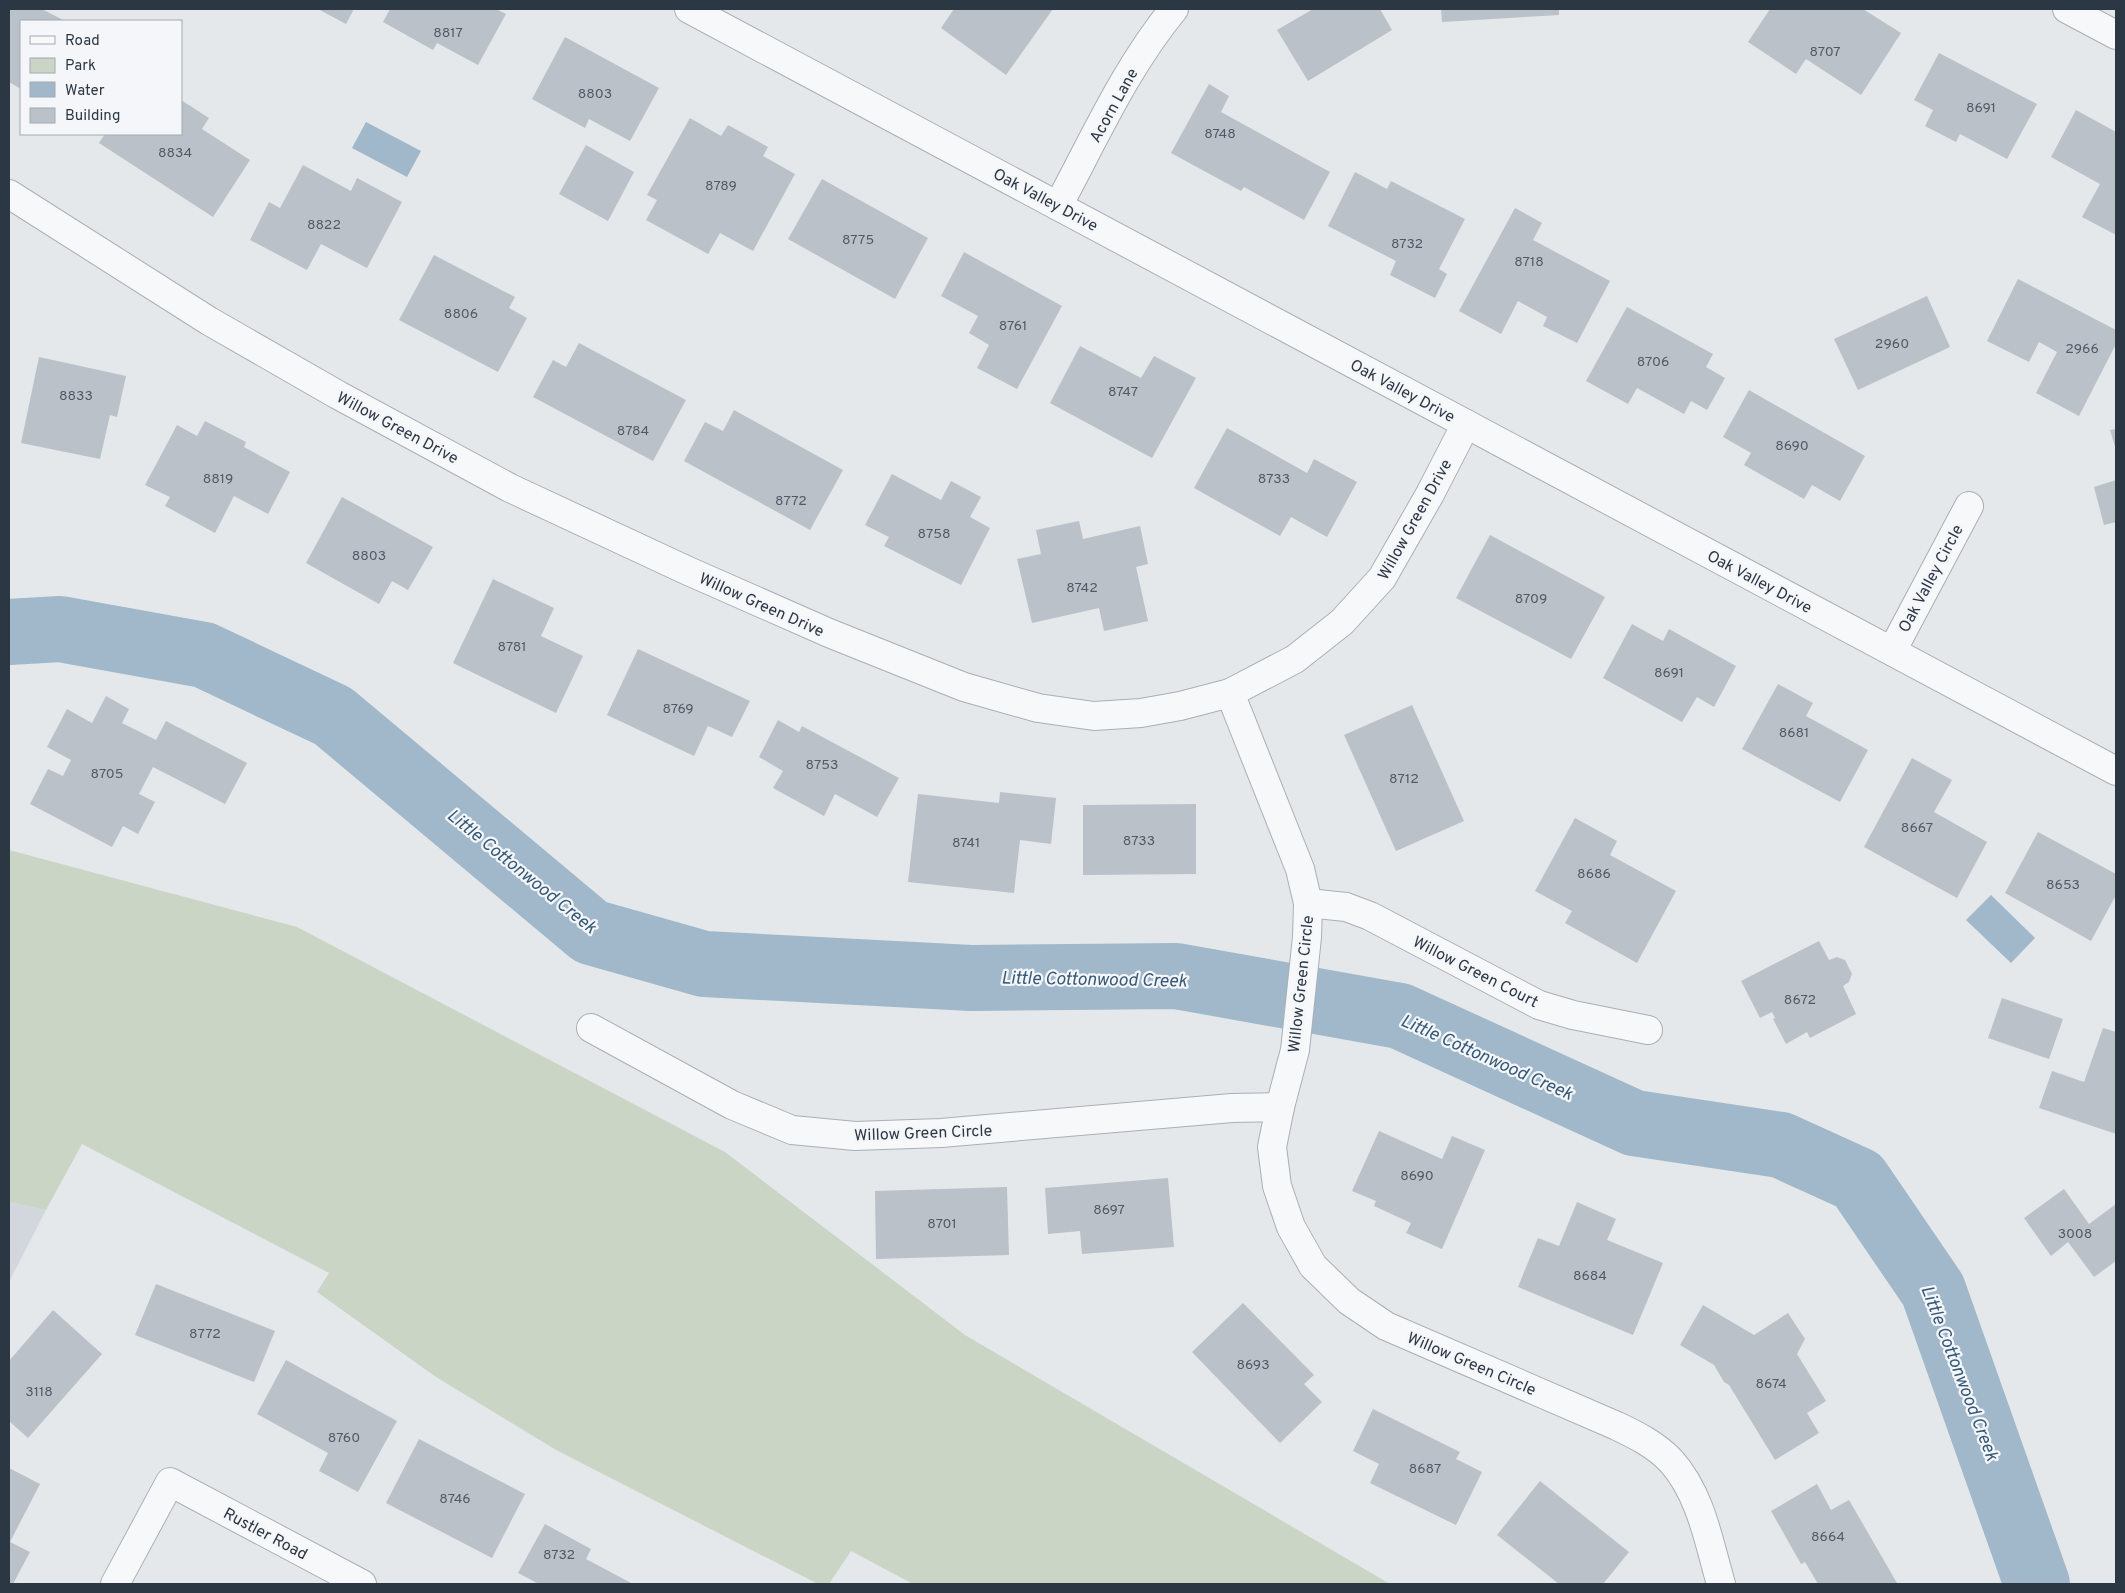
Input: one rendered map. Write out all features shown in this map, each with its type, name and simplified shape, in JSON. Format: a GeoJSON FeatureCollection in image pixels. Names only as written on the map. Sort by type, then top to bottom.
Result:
{"type":"FeatureCollection","features":[{"type":"Feature","properties":{"kind":"street","name":"Oak Valley Drive"},"geometry":{"type":"LineString","coordinates":[[689,9],[2116,771]]}},
{"type":"Feature","properties":{"kind":"street","name":"Acorn Lane"},"geometry":{"type":"LineString","coordinates":[[1058,206],[1126,80],[1159,27],[1174,9]]}},
{"type":"Feature","properties":{"kind":"street"},"geometry":{"type":"LineString","coordinates":[[2067,9],[2116,35]]}},
{"type":"Feature","properties":{"kind":"street","name":"Willow Green Drive"},"geometry":{"type":"LineString","coordinates":[[9,194],[209,321],[338,395],[510,488],[686,570],[829,633],[964,687],[1038,708],[1094,716],[1141,713],[1180,706],[1230,693],[1295,659],[1342,622],[1382,578],[1430,494],[1466,424]]}},
{"type":"Feature","properties":{"kind":"street","name":"Oak Valley Circle"},"geometry":{"type":"LineString","coordinates":[[1892,651],[1969,506]]}},
{"type":"Feature","properties":{"kind":"street","name":"Willow Green Circle"},"geometry":{"type":"LineString","coordinates":[[1230,693],[1300,869],[1308,903],[1308,937],[1295,1050],[1280,1107],[1272,1148],[1277,1186],[1291,1227],[1313,1266],[1350,1301],[1386,1326],[1617,1426],[1645,1440],[1671,1461],[1690,1489],[1700,1512],[1720,1584]]}},
{"type":"Feature","properties":{"kind":"street","name":"Willow Green Court"},"geometry":{"type":"LineString","coordinates":[[1308,903],[1346,907],[1370,916],[1539,1005],[1573,1015],[1648,1030]]}},
{"type":"Feature","properties":{"kind":"street","name":"Willow Green Circle"},"geometry":{"type":"LineString","coordinates":[[591,1028],[732,1105],[792,1130],[855,1136],[941,1133],[1232,1108],[1280,1107]]}},
{"type":"Feature","properties":{"kind":"street","name":"Rustler Road"},"geometry":{"type":"LineString","coordinates":[[115,1584],[170,1482],[362,1584]]}},
{"type":"Feature","properties":{"kind":"shaded area"},"geometry":{"type":"Polygon","coordinates":[[[9,1202],[46,1210],[9,1282],[9,1202]]]}},
{"type":"Feature","properties":{"kind":"green space"},"geometry":{"type":"Polygon","coordinates":[[[9,850],[297,927],[725,1152],[965,1335],[1390,1584],[913,1584],[851,1551],[829,1584],[818,1584],[556,1450],[436,1377],[317,1292],[329,1273],[82,1144],[46,1210],[9,1202],[9,850]]]}},
{"type":"Feature","properties":{"kind":"water"},"geometry":{"type":"Polygon","coordinates":[[[366,122],[421,151],[407,177],[352,148],[366,122]]]}},
{"type":"Feature","properties":{"kind":"water"},"geometry":{"type":"Polygon","coordinates":[[[1991,895],[2035,938],[2011,963],[1966,920],[1991,895]]]}},
{"type":"Feature","properties":{"kind":"building"},"geometry":{"type":"Polygon","coordinates":[[[9,9],[42,9],[63,20],[20,20],[20,88],[9,82],[9,9]]]}},
{"type":"Feature","properties":{"kind":"building"},"geometry":{"type":"Polygon","coordinates":[[[318,9],[354,9],[346,24],[318,9]]]}},
{"type":"Feature","properties":{"kind":"building"},"geometry":{"type":"Polygon","coordinates":[[[390,9],[496,9],[506,14],[478,65],[437,43],[433,50],[383,22],[390,9]]]}},
{"type":"Feature","properties":{"kind":"building"},"geometry":{"type":"Polygon","coordinates":[[[954,9],[1053,9],[1006,75],[941,28],[954,9]]]}},
{"type":"Feature","properties":{"kind":"building"},"geometry":{"type":"Polygon","coordinates":[[[1313,9],[1380,9],[1392,30],[1308,81],[1277,30],[1313,9]]]}},
{"type":"Feature","properties":{"kind":"building"},"geometry":{"type":"Polygon","coordinates":[[[1441,9],[1559,9],[1559,15],[1442,22],[1441,9]]]}},
{"type":"Feature","properties":{"kind":"building"},"geometry":{"type":"Polygon","coordinates":[[[1770,9],[1863,9],[1901,33],[1861,95],[1806,59],[1796,74],[1748,42],[1770,9]]]}},
{"type":"Feature","properties":{"kind":"building"},"geometry":{"type":"Polygon","coordinates":[[[565,37],[659,88],[630,141],[589,119],[585,128],[532,99],[565,37]]]}},
{"type":"Feature","properties":{"kind":"building"},"geometry":{"type":"Polygon","coordinates":[[[1939,53],[2037,104],[2007,159],[1960,134],[1956,142],[1925,126],[1933,110],[1914,100],[1939,53]]]}},
{"type":"Feature","properties":{"kind":"building"},"geometry":{"type":"Polygon","coordinates":[[[1209,84],[1229,96],[1221,112],[1330,172],[1304,220],[1244,187],[1241,191],[1171,153],[1209,84]]]}},
{"type":"Feature","properties":{"kind":"building"},"geometry":{"type":"Polygon","coordinates":[[[182,101],[209,118],[202,129],[250,160],[213,217],[99,143],[104,135],[182,135],[182,101]]]}},
{"type":"Feature","properties":{"kind":"building"},"geometry":{"type":"Polygon","coordinates":[[[2076,110],[2116,132],[2116,235],[2082,217],[2100,184],[2051,157],[2076,110]]]}},
{"type":"Feature","properties":{"kind":"building"},"geometry":{"type":"Polygon","coordinates":[[[690,118],[721,136],[728,125],[768,147],[763,156],[795,174],[753,251],[720,233],[708,254],[646,220],[657,200],[647,195],[690,118]]]}},
{"type":"Feature","properties":{"kind":"building"},"geometry":{"type":"Polygon","coordinates":[[[586,145],[634,172],[608,221],[559,194],[586,145]]]}},
{"type":"Feature","properties":{"kind":"building"},"geometry":{"type":"Polygon","coordinates":[[[303,165],[351,191],[357,178],[402,202],[367,268],[321,244],[307,270],[250,240],[269,202],[280,208],[303,165]]]}},
{"type":"Feature","properties":{"kind":"building"},"geometry":{"type":"Polygon","coordinates":[[[1355,172],[1387,189],[1391,181],[1465,219],[1439,269],[1447,274],[1435,298],[1390,275],[1396,261],[1328,226],[1355,172]]]}},
{"type":"Feature","properties":{"kind":"building"},"geometry":{"type":"Polygon","coordinates":[[[822,179],[928,238],[895,299],[788,239],[822,179]]]}},
{"type":"Feature","properties":{"kind":"building"},"geometry":{"type":"Polygon","coordinates":[[[1515,208],[1542,223],[1533,240],[1610,281],[1577,343],[1543,326],[1547,317],[1518,301],[1501,334],[1459,311],[1515,208]]]}},
{"type":"Feature","properties":{"kind":"building"},"geometry":{"type":"Polygon","coordinates":[[[964,252],[1062,306],[1017,389],[977,368],[989,345],[969,333],[978,316],[941,296],[964,252]]]}},
{"type":"Feature","properties":{"kind":"building"},"geometry":{"type":"Polygon","coordinates":[[[434,255],[515,297],[509,308],[527,318],[498,372],[399,320],[434,255]]]}},
{"type":"Feature","properties":{"kind":"building"},"geometry":{"type":"Polygon","coordinates":[[[2018,279],[2116,330],[2116,344],[2079,416],[2036,393],[2057,352],[2039,342],[2029,362],[1987,341],[2018,279]]]}},
{"type":"Feature","properties":{"kind":"building"},"geometry":{"type":"Polygon","coordinates":[[[1927,296],[1950,347],[1858,390],[1834,339],[1927,296]]]}},
{"type":"Feature","properties":{"kind":"building"},"geometry":{"type":"Polygon","coordinates":[[[1627,307],[1713,354],[1706,367],[1725,378],[1707,410],[1691,401],[1684,414],[1637,388],[1628,404],[1586,381],[1627,307]]]}},
{"type":"Feature","properties":{"kind":"building"},"geometry":{"type":"Polygon","coordinates":[[[579,343],[686,400],[653,461],[533,397],[553,360],[566,367],[579,343]]]}},
{"type":"Feature","properties":{"kind":"building"},"geometry":{"type":"Polygon","coordinates":[[[1080,346],[1141,378],[1154,356],[1196,378],[1152,458],[1050,403],[1080,346]]]}},
{"type":"Feature","properties":{"kind":"building"},"geometry":{"type":"Polygon","coordinates":[[[39,357],[126,376],[117,417],[110,415],[100,459],[21,443],[39,357]]]}},
{"type":"Feature","properties":{"kind":"building"},"geometry":{"type":"Polygon","coordinates":[[[1749,390],[1865,456],[1840,501],[1812,485],[1804,499],[1744,465],[1751,453],[1723,437],[1749,390]]]}},
{"type":"Feature","properties":{"kind":"building"},"geometry":{"type":"Polygon","coordinates":[[[734,410],[843,470],[810,530],[684,461],[705,422],[723,431],[734,410]]]}},
{"type":"Feature","properties":{"kind":"building"},"geometry":{"type":"Polygon","coordinates":[[[205,421],[246,442],[244,447],[290,472],[268,514],[234,496],[215,533],[165,506],[170,497],[145,485],[177,425],[197,436],[205,421]]]}},
{"type":"Feature","properties":{"kind":"building"},"geometry":{"type":"Polygon","coordinates":[[[1227,428],[1307,473],[1314,459],[1357,482],[1327,537],[1291,517],[1280,536],[1194,488],[1227,428]]]}},
{"type":"Feature","properties":{"kind":"building"},"geometry":{"type":"Polygon","coordinates":[[[2116,429],[2116,450],[2110,430],[2116,429]]]}},
{"type":"Feature","properties":{"kind":"building"},"geometry":{"type":"Polygon","coordinates":[[[892,474],[941,500],[951,481],[981,497],[970,517],[990,528],[961,585],[884,546],[889,537],[865,525],[892,474]]]}},
{"type":"Feature","properties":{"kind":"building"},"geometry":{"type":"Polygon","coordinates":[[[2116,480],[2116,522],[2104,525],[2094,487],[2116,480]]]}},
{"type":"Feature","properties":{"kind":"building"},"geometry":{"type":"Polygon","coordinates":[[[342,497],[433,547],[408,590],[392,581],[379,604],[306,563],[342,497]]]}},
{"type":"Feature","properties":{"kind":"building"},"geometry":{"type":"Polygon","coordinates":[[[1079,521],[1083,539],[1140,526],[1148,564],[1136,567],[1148,621],[1104,631],[1099,608],[1032,623],[1017,559],[1041,554],[1036,530],[1079,521]]]}},
{"type":"Feature","properties":{"kind":"building"},"geometry":{"type":"Polygon","coordinates":[[[1490,535],[1605,597],[1571,659],[1456,598],[1490,535]]]}},
{"type":"Feature","properties":{"kind":"building"},"geometry":{"type":"Polygon","coordinates":[[[493,579],[554,608],[541,636],[583,656],[556,713],[453,663],[493,579]]]}},
{"type":"Feature","properties":{"kind":"building"},"geometry":{"type":"Polygon","coordinates":[[[1632,624],[1663,641],[1669,629],[1736,666],[1714,707],[1697,697],[1682,722],[1603,678],[1632,624]]]}},
{"type":"Feature","properties":{"kind":"building"},"geometry":{"type":"Polygon","coordinates":[[[638,649],[750,701],[732,737],[708,726],[694,756],[607,715],[638,649]]]}},
{"type":"Feature","properties":{"kind":"building"},"geometry":{"type":"Polygon","coordinates":[[[1778,684],[1813,703],[1806,716],[1868,750],[1840,802],[1742,749],[1778,684]]]}},
{"type":"Feature","properties":{"kind":"building"},"geometry":{"type":"Polygon","coordinates":[[[106,696],[129,709],[122,723],[156,740],[166,721],[247,763],[225,804],[153,767],[139,794],[155,802],[138,834],[123,826],[112,847],[30,804],[48,769],[63,776],[71,760],[47,747],[67,709],[92,723],[106,696]]]}},
{"type":"Feature","properties":{"kind":"building"},"geometry":{"type":"Polygon","coordinates":[[[1412,705],[1464,821],[1396,851],[1344,735],[1412,705]]]}},
{"type":"Feature","properties":{"kind":"building"},"geometry":{"type":"Polygon","coordinates":[[[778,720],[799,732],[802,726],[899,778],[877,817],[835,794],[824,816],[773,788],[783,771],[759,757],[778,720]]]}},
{"type":"Feature","properties":{"kind":"building"},"geometry":{"type":"Polygon","coordinates":[[[1912,758],[1952,780],[1934,812],[1987,842],[1957,898],[1864,847],[1912,758]]]}},
{"type":"Feature","properties":{"kind":"building"},"geometry":{"type":"Polygon","coordinates":[[[1000,792],[1056,798],[1051,844],[1020,840],[1014,893],[908,882],[918,794],[999,803],[1000,792]]]}},
{"type":"Feature","properties":{"kind":"building"},"geometry":{"type":"Polygon","coordinates":[[[1196,804],[1196,874],[1083,875],[1083,805],[1196,804]]]}},
{"type":"Feature","properties":{"kind":"building"},"geometry":{"type":"Polygon","coordinates":[[[1575,818],[1617,841],[1610,855],[1676,891],[1637,963],[1565,923],[1572,911],[1535,891],[1575,818]]]}},
{"type":"Feature","properties":{"kind":"building"},"geometry":{"type":"Polygon","coordinates":[[[2038,832],[2116,874],[2116,895],[2091,941],[2005,893],[2038,832]]]}},
{"type":"Feature","properties":{"kind":"building"},"geometry":{"type":"Polygon","coordinates":[[[1819,941],[1829,960],[1837,957],[1845,960],[1852,974],[1849,982],[1843,986],[1856,1014],[1810,1038],[1807,1032],[1786,1044],[1773,1019],[1775,1018],[1772,1012],[1760,1018],[1741,981],[1819,941]]]}},
{"type":"Feature","properties":{"kind":"building"},"geometry":{"type":"Polygon","coordinates":[[[2002,998],[2063,1019],[2049,1059],[1988,1038],[2002,998]]]}},
{"type":"Feature","properties":{"kind":"building"},"geometry":{"type":"Polygon","coordinates":[[[2103,1028],[2116,1032],[2116,1134],[2039,1108],[2052,1071],[2084,1082],[2103,1028]]]}},
{"type":"Feature","properties":{"kind":"building"},"geometry":{"type":"Polygon","coordinates":[[[1379,1131],[1442,1159],[1452,1136],[1485,1150],[1442,1249],[1406,1233],[1411,1223],[1374,1206],[1376,1201],[1352,1191],[1379,1131]]]}},
{"type":"Feature","properties":{"kind":"building"},"geometry":{"type":"Polygon","coordinates":[[[1168,1178],[1174,1247],[1082,1254],[1080,1231],[1048,1234],[1045,1188],[1168,1178]]]}},
{"type":"Feature","properties":{"kind":"building"},"geometry":{"type":"Polygon","coordinates":[[[1007,1187],[1009,1255],[876,1259],[875,1191],[1007,1187]]]}},
{"type":"Feature","properties":{"kind":"building"},"geometry":{"type":"Polygon","coordinates":[[[2064,1189],[2089,1224],[2116,1204],[2116,1261],[2094,1277],[2068,1242],[2051,1256],[2024,1218],[2064,1189]]]}},
{"type":"Feature","properties":{"kind":"building"},"geometry":{"type":"Polygon","coordinates":[[[1577,1202],[1616,1219],[1607,1240],[1663,1263],[1633,1335],[1518,1287],[1538,1238],[1559,1246],[1577,1202]]]}},
{"type":"Feature","properties":{"kind":"building"},"geometry":{"type":"Polygon","coordinates":[[[156,1284],[275,1331],[254,1382],[135,1335],[156,1284]]]}},
{"type":"Feature","properties":{"kind":"building"},"geometry":{"type":"Polygon","coordinates":[[[1243,1303],[1314,1375],[1304,1384],[1322,1402],[1280,1443],[1192,1352],[1243,1303]]]}},
{"type":"Feature","properties":{"kind":"building"},"geometry":{"type":"Polygon","coordinates":[[[1703,1305],[1754,1335],[1788,1313],[1805,1339],[1797,1354],[1826,1401],[1807,1413],[1819,1433],[1775,1460],[1729,1385],[1724,1382],[1714,1365],[1680,1345],[1703,1305]]]}},
{"type":"Feature","properties":{"kind":"building"},"geometry":{"type":"Polygon","coordinates":[[[53,1310],[102,1354],[28,1438],[9,1421],[9,1361],[53,1310]]]}},
{"type":"Feature","properties":{"kind":"building"},"geometry":{"type":"Polygon","coordinates":[[[286,1360],[397,1421],[358,1492],[319,1471],[328,1453],[257,1414],[286,1360]]]}},
{"type":"Feature","properties":{"kind":"building"},"geometry":{"type":"Polygon","coordinates":[[[1373,1409],[1460,1452],[1456,1459],[1482,1472],[1456,1525],[1370,1483],[1379,1464],[1353,1451],[1373,1409]]]}},
{"type":"Feature","properties":{"kind":"building"},"geometry":{"type":"Polygon","coordinates":[[[419,1439],[525,1494],[492,1558],[386,1503],[419,1439]]]}},
{"type":"Feature","properties":{"kind":"building"},"geometry":{"type":"Polygon","coordinates":[[[9,1468],[40,1484],[10,1542],[30,1552],[13,1584],[9,1584],[9,1468]]]}},
{"type":"Feature","properties":{"kind":"building"},"geometry":{"type":"Polygon","coordinates":[[[1540,1481],[1629,1552],[1603,1584],[1559,1584],[1497,1535],[1540,1481]]]}},
{"type":"Feature","properties":{"kind":"building"},"geometry":{"type":"Polygon","coordinates":[[[1817,1484],[1831,1510],[1849,1500],[1897,1583],[1818,1584],[1805,1562],[1801,1564],[1771,1511],[1817,1484]]]}},
{"type":"Feature","properties":{"kind":"building"},"geometry":{"type":"Polygon","coordinates":[[[545,1524],[591,1549],[586,1559],[633,1584],[539,1584],[518,1573],[545,1524]]]}},
{"type":"Feature","properties":{"kind":"waterway","name":"Little Cottonwood Creek"},"geometry":{"type":"LineString","coordinates":[[9,632],[60,629],[204,655],[333,716],[591,932],[704,964],[971,978],[1176,976],[1400,1016],[1634,1123],[1781,1145],[1858,1180],[1933,1290],[2037,1584]]}}]}
